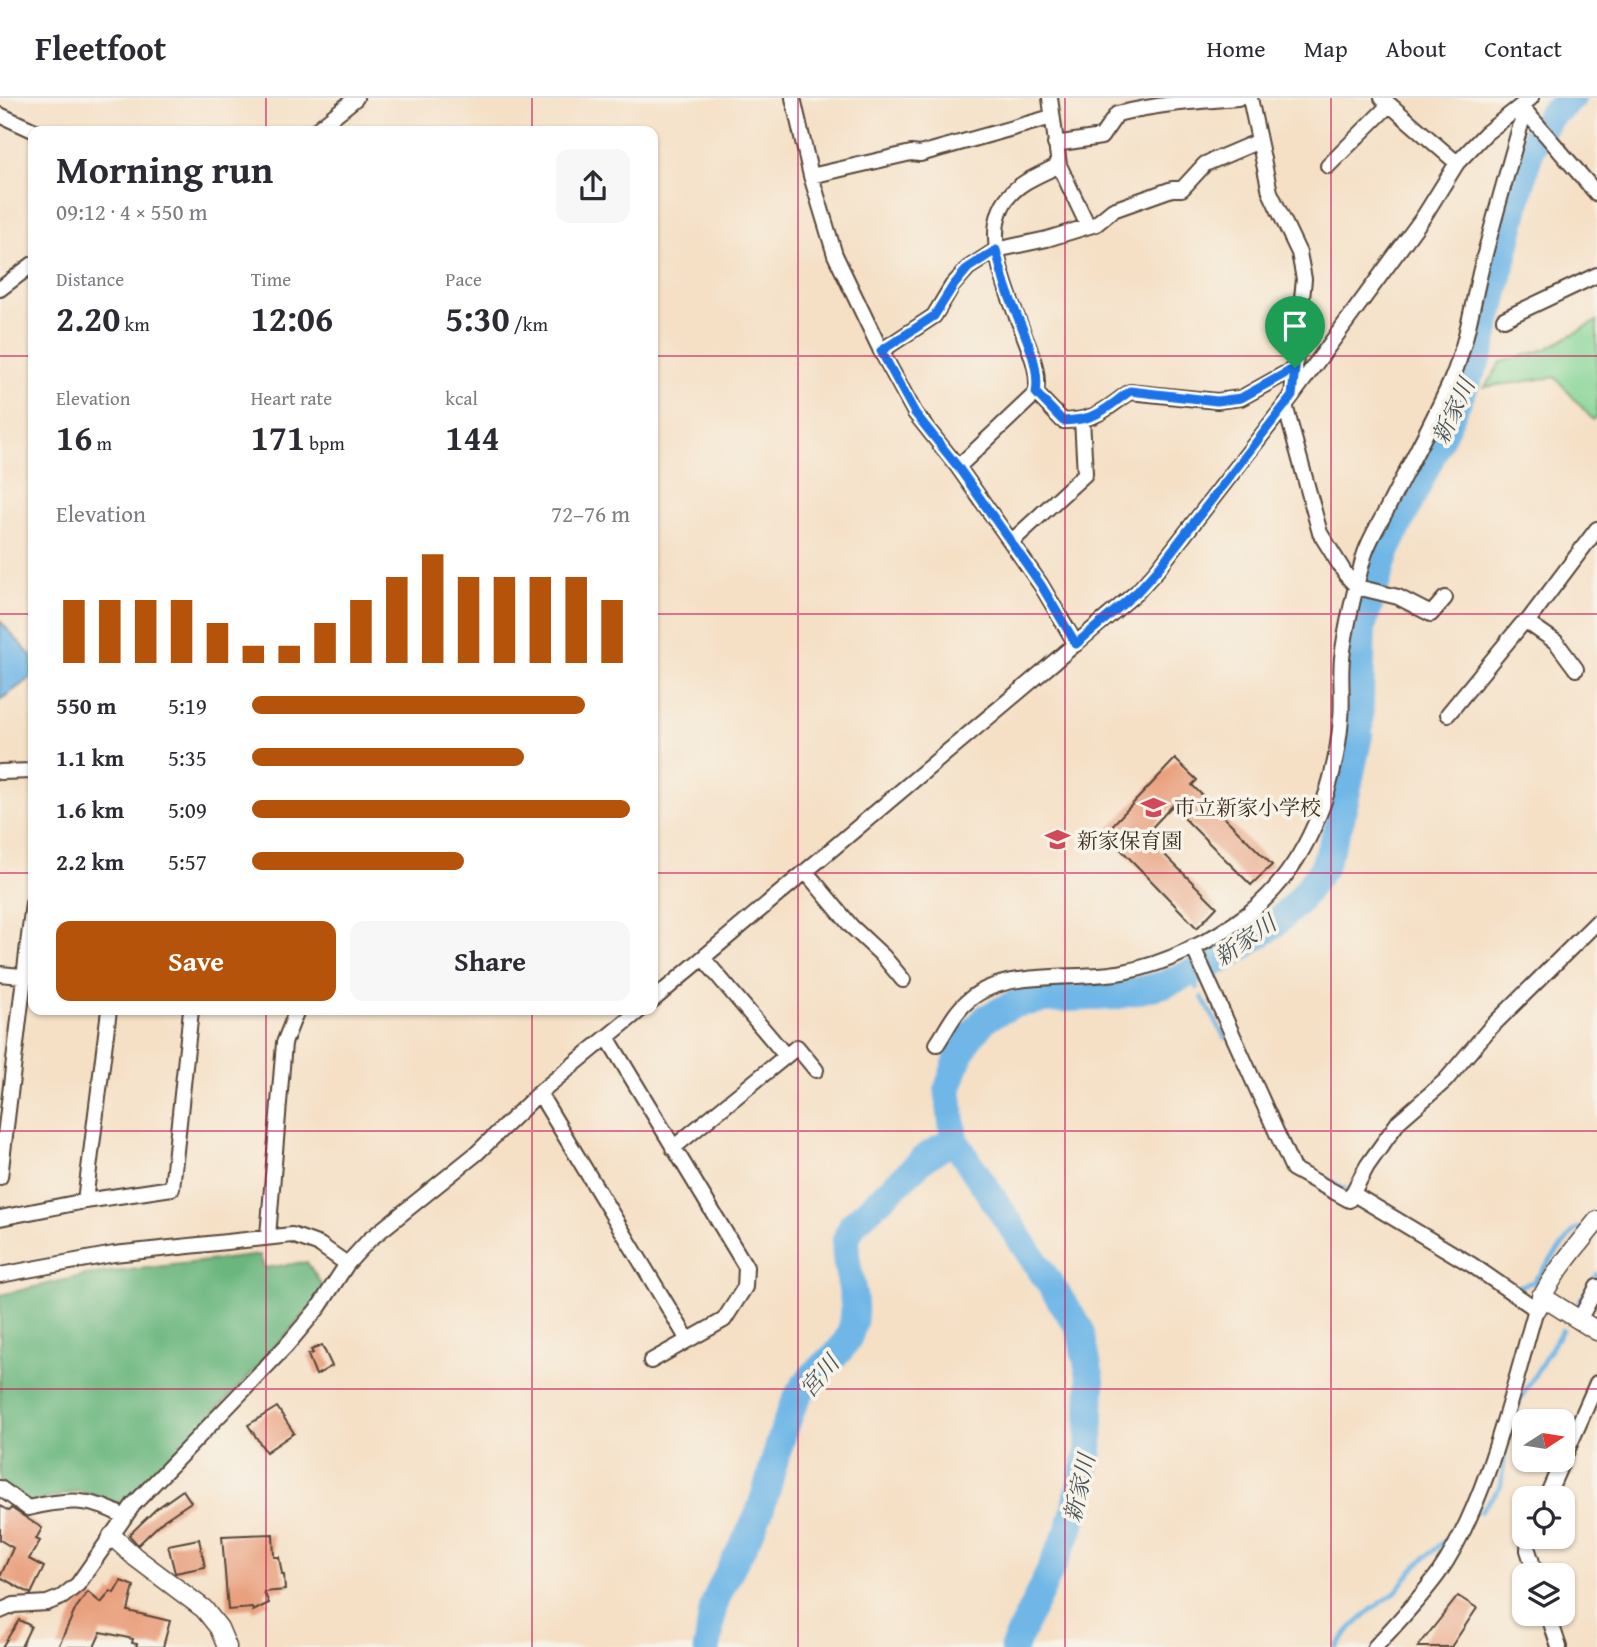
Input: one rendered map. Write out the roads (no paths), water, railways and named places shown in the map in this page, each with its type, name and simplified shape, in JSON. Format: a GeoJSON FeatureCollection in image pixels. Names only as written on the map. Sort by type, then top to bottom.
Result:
{"type":"FeatureCollection","features":[{"type":"Feature","properties":{"kind":"street"},"geometry":{"type":"LineString","coordinates":[[320,126],[356,98]]}},
{"type":"Feature","properties":{"kind":"street"},"geometry":{"type":"LineString","coordinates":[[793,98],[811,176],[835,255],[881,351],[915,413],[958,467],[1041,585],[1076,644]]}},
{"type":"Feature","properties":{"kind":"street"},"geometry":{"type":"LineString","coordinates":[[1050,98],[1059,165],[1088,226]]}},
{"type":"Feature","properties":{"kind":"street"},"geometry":{"type":"LineString","coordinates":[[1055,144],[1101,137],[1117,114],[1124,112],[1189,101],[1238,98]]}},
{"type":"Feature","properties":{"kind":"street"},"geometry":{"type":"LineString","coordinates":[[1250,98],[1270,192],[1299,253],[1304,279],[1295,368],[1288,401],[1320,533],[1346,575],[1357,587],[1398,597],[1431,614],[1445,598]]}},
{"type":"Feature","properties":{"kind":"street"},"geometry":{"type":"LineString","coordinates":[[1328,166],[1385,102],[1457,163]]}},
{"type":"Feature","properties":{"kind":"street"},"geometry":{"type":"LineString","coordinates":[[658,996],[1137,592],[1288,401],[1424,216],[1457,163],[1486,133],[1521,107]]}},
{"type":"Feature","properties":{"kind":"street"},"geometry":{"type":"LineString","coordinates":[[1521,107],[1595,187]]}},
{"type":"Feature","properties":{"kind":"street"},"geometry":{"type":"LineString","coordinates":[[937,1045],[956,1014],[970,999],[989,988],[1024,979],[1125,972],[1160,962],[1194,947],[1250,912],[1280,884],[1303,852],[1323,804],[1338,752],[1342,716],[1342,660],[1365,553],[1451,380],[1521,107]]}},
{"type":"Feature","properties":{"kind":"street"},"geometry":{"type":"LineString","coordinates":[[0,115],[28,128]]}},
{"type":"Feature","properties":{"kind":"street"},"geometry":{"type":"LineString","coordinates":[[811,176],[920,153],[1052,117]]}},
{"type":"Feature","properties":{"kind":"street"},"geometry":{"type":"LineString","coordinates":[[881,351],[934,316],[968,268],[996,250],[1047,239],[1096,224],[1113,210],[1172,189],[1182,189],[1205,164],[1259,141]]}},
{"type":"Feature","properties":{"kind":"street"},"geometry":{"type":"LineString","coordinates":[[958,467],[1036,393],[1038,386],[1034,360],[1005,286],[996,250],[999,208],[1010,194],[1026,182],[1059,165]]}},
{"type":"Feature","properties":{"kind":"street"},"geometry":{"type":"LineString","coordinates":[[0,289],[28,268]]}},
{"type":"Feature","properties":{"kind":"street"},"geometry":{"type":"LineString","coordinates":[[1503,319],[1597,275]]}},
{"type":"Feature","properties":{"kind":"street"},"geometry":{"type":"LineString","coordinates":[[1036,393],[1063,421],[1100,415],[1130,391],[1217,401],[1241,398],[1295,368]]}},
{"type":"Feature","properties":{"kind":"street"},"geometry":{"type":"LineString","coordinates":[[1011,542],[1085,474],[1082,419]]}},
{"type":"Feature","properties":{"kind":"street"},"geometry":{"type":"LineString","coordinates":[[1448,714],[1522,624],[1527,622],[1597,529]]}},
{"type":"Feature","properties":{"kind":"street"},"geometry":{"type":"LineString","coordinates":[[1527,622],[1556,642],[1576,669]]}},
{"type":"Feature","properties":{"kind":"street"},"geometry":{"type":"LineString","coordinates":[[0,772],[28,771]]}},
{"type":"Feature","properties":{"kind":"street"},"geometry":{"type":"LineString","coordinates":[[806,872],[851,926],[883,956],[903,980]]}},
{"type":"Feature","properties":{"kind":"street"},"geometry":{"type":"LineString","coordinates":[[1194,947],[1293,1169],[1349,1200],[1367,1166],[1399,1121],[1445,1081],[1491,1027],[1597,922]]}},
{"type":"Feature","properties":{"kind":"street"},"geometry":{"type":"LineString","coordinates":[[703,958],[786,1056]]}},
{"type":"Feature","properties":{"kind":"street"},"geometry":{"type":"LineString","coordinates":[[0,974],[28,977]]}},
{"type":"Feature","properties":{"kind":"street"},"geometry":{"type":"LineString","coordinates":[[0,1177],[28,984]]}},
{"type":"Feature","properties":{"kind":"street"},"geometry":{"type":"LineString","coordinates":[[85,1201],[108,1015]]}},
{"type":"Feature","properties":{"kind":"street"},"geometry":{"type":"LineString","coordinates":[[0,1218],[85,1201],[172,1188],[190,1015]]}},
{"type":"Feature","properties":{"kind":"street"},"geometry":{"type":"LineString","coordinates":[[268,1236],[284,1043],[295,1015]]}},
{"type":"Feature","properties":{"kind":"street"},"geometry":{"type":"LineString","coordinates":[[0,1611],[7,1603],[47,1603],[62,1597],[78,1584],[133,1505],[286,1346],[319,1307],[347,1264],[369,1240],[477,1153],[539,1093],[634,1015]]}},
{"type":"Feature","properties":{"kind":"street"},"geometry":{"type":"LineString","coordinates":[[607,1037],[746,1267],[745,1287],[724,1320],[651,1361]]}},
{"type":"Feature","properties":{"kind":"street"},"geometry":{"type":"LineString","coordinates":[[673,1147],[797,1047],[816,1070]]}},
{"type":"Feature","properties":{"kind":"street"},"geometry":{"type":"LineString","coordinates":[[539,1093],[688,1340]]}},
{"type":"Feature","properties":{"kind":"street"},"geometry":{"type":"LineString","coordinates":[[1352,1194],[1539,1303],[1597,1331]]}},
{"type":"Feature","properties":{"kind":"street"},"geometry":{"type":"LineString","coordinates":[[1375,1647],[1439,1573],[1458,1538],[1480,1492],[1539,1303],[1591,1228]]}},
{"type":"Feature","properties":{"kind":"street"},"geometry":{"type":"LineString","coordinates":[[0,1275],[114,1254],[292,1235],[320,1245],[347,1264]]}},
{"type":"Feature","properties":{"kind":"street"},"geometry":{"type":"LineString","coordinates":[[1579,1320],[1597,1287]]}},
{"type":"Feature","properties":{"kind":"street"},"geometry":{"type":"LineString","coordinates":[[1551,1486],[1597,1383]]}},
{"type":"Feature","properties":{"kind":"street"},"geometry":{"type":"LineString","coordinates":[[0,1488],[28,1508],[82,1500],[108,1507],[125,1517]]}},
{"type":"Feature","properties":{"kind":"street"},"geometry":{"type":"LineString","coordinates":[[112,1536],[135,1557],[204,1609],[219,1628],[227,1647]]}},
{"type":"Feature","properties":{"kind":"street"},"geometry":{"type":"LineString","coordinates":[[1552,1626],[1559,1647]]}},
{"type":"Feature","properties":{"kind":"water"},"geometry":{"type":"Polygon","coordinates":[[[0,621],[28,652],[28,680],[0,700],[0,621]]]}},
{"type":"Feature","properties":{"kind":"waterway","name":"新家川"},"geometry":{"type":"LineString","coordinates":[[1014,1647],[1070,1528],[1089,1451],[1091,1381],[1080,1329],[954,1140],[948,1088],[958,1059],[969,1038],[986,1018],[1014,1004],[1045,999],[1115,996],[1165,984],[1227,957],[1271,927],[1298,902],[1323,868],[1341,819],[1359,735],[1362,627],[1387,550],[1480,354],[1526,164],[1537,133],[1553,113],[1572,98]]}},
{"type":"Feature","properties":{"kind":"waterway"},"geometry":{"type":"LineString","coordinates":[[1189,974],[1197,988]]}},
{"type":"Feature","properties":{"kind":"waterway"},"geometry":{"type":"LineString","coordinates":[[1202,997],[1225,1038]]}},
{"type":"Feature","properties":{"kind":"waterway","name":"宮川"},"geometry":{"type":"LineString","coordinates":[[707,1647],[714,1605],[759,1512],[794,1405],[805,1384],[838,1352],[849,1336],[853,1323],[854,1299],[846,1240],[852,1225],[927,1156],[954,1140]]}},
{"type":"Feature","properties":{"kind":"waterway"},"geometry":{"type":"LineString","coordinates":[[1297,1162],[1345,1189]]}},
{"type":"Feature","properties":{"kind":"waterway"},"geometry":{"type":"LineString","coordinates":[[1513,1288],[1533,1282],[1574,1231],[1578,1228],[1585,1230]]}},
{"type":"Feature","properties":{"kind":"waterway"},"geometry":{"type":"LineString","coordinates":[[1579,1302],[1597,1274]]}},
{"type":"Feature","properties":{"kind":"waterway"},"geometry":{"type":"LineString","coordinates":[[1480,1512],[1501,1486],[1508,1431],[1521,1398],[1562,1330]]}},
{"type":"Feature","properties":{"kind":"waterway"},"geometry":{"type":"LineString","coordinates":[[1336,1647],[1350,1629],[1373,1608],[1394,1594],[1417,1565],[1455,1532]]}},
{"type":"Feature","properties":{"kind":"place","name":"市立新家小学校"},"geometry":{"type":"Point","coordinates":[1154,807]}},
{"type":"Feature","properties":{"kind":"place","name":"新家保育園"},"geometry":{"type":"Point","coordinates":[1057,840]}}]}
